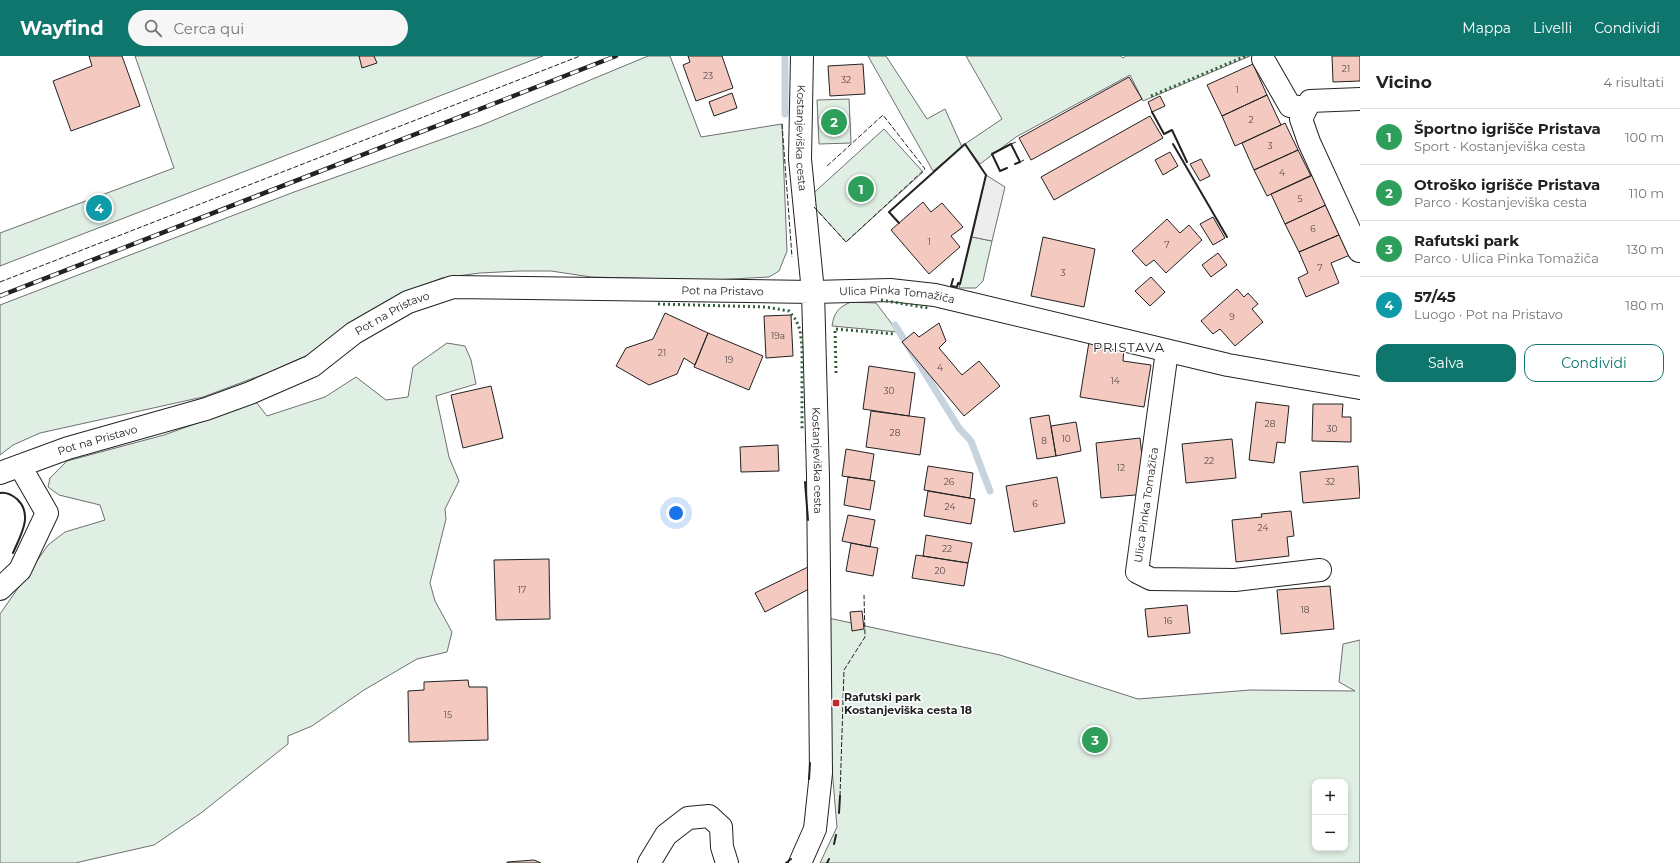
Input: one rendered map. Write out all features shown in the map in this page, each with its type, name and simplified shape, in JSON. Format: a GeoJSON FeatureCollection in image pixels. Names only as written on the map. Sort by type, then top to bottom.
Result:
{"type":"FeatureCollection","features":[{"type":"Feature","properties":{"kind":"street","name":"Kostanjeviška cesta"},"geometry":{"type":"LineString","coordinates":[[800,863],[815,829],[820,773],[818,469],[813,292],[800,158],[802,56]]}},
{"type":"Feature","properties":{"kind":"street"},"geometry":{"type":"LineString","coordinates":[[1263,59],[1290,106],[1306,108]]}},
{"type":"Feature","properties":{"kind":"street"},"geometry":{"type":"LineString","coordinates":[[1359,251],[1309,142],[1301,119],[1310,100],[1360,99]]}},
{"type":"Feature","properties":{"kind":"street","name":"Pot na Pristavo"},"geometry":{"type":"LineString","coordinates":[[10,470],[68,448],[206,408],[250,393],[312,366],[354,333],[408,302],[453,287],[813,292]]}},
{"type":"Feature","properties":{"kind":"street","name":"Ulica Pinka Tomažiča"},"geometry":{"type":"LineString","coordinates":[[813,292],[890,290],[935,295],[1228,365],[1360,388]]}},
{"type":"Feature","properties":{"kind":"street","name":"Ulica Pinka Tomažiča"},"geometry":{"type":"LineString","coordinates":[[1167,351],[1137,572],[1152,579],[1235,580],[1320,570]]}},
{"type":"Feature","properties":{"kind":"street"},"geometry":{"type":"LineString","coordinates":[[0,589],[20,570],[47,513],[10,470]]}},
{"type":"Feature","properties":{"kind":"street"},"geometry":{"type":"LineString","coordinates":[[649,863],[666,835],[688,818],[709,816],[721,827],[722,847],[727,863]]}},
{"type":"Feature","properties":{"kind":"green space"},"geometry":{"type":"Polygon","coordinates":[[[135,56],[543,56],[0,266],[0,233],[174,168],[135,56]]]}},
{"type":"Feature","properties":{"kind":"green space"},"geometry":{"type":"Polygon","coordinates":[[[648,56],[670,56],[701,137],[782,124],[787,251],[779,271],[769,277],[714,280],[591,277],[551,271],[480,273],[442,278],[405,292],[345,327],[308,355],[267,373],[203,397],[40,433],[13,445],[0,455],[0,305],[294,192],[482,125],[648,56]]]}},
{"type":"Feature","properties":{"kind":"green space"},"geometry":{"type":"Polygon","coordinates":[[[868,56],[886,56],[927,119],[945,109],[962,147],[933,171],[868,56]]]}},
{"type":"Feature","properties":{"kind":"green space"},"geometry":{"type":"Polygon","coordinates":[[[966,56],[1121,56],[1123,58],[1126,56],[1250,56],[1143,101],[1130,75],[1016,137],[980,164],[965,144],[1002,119],[966,56]]]}},
{"type":"Feature","properties":{"kind":"green space"},"geometry":{"type":"Polygon","coordinates":[[[849,99],[851,143],[819,144],[817,100],[849,99]]]}},
{"type":"Feature","properties":{"kind":"green space"},"geometry":{"type":"Polygon","coordinates":[[[884,129],[923,172],[846,242],[807,199],[884,129]]]}},
{"type":"Feature","properties":{"kind":"green space"},"geometry":{"type":"Polygon","coordinates":[[[972,237],[992,241],[983,281],[976,288],[959,288],[972,237]]]}},
{"type":"Feature","properties":{"kind":"green space"},"geometry":{"type":"Polygon","coordinates":[[[851,302],[876,303],[898,332],[832,326],[834,317],[838,311],[843,306],[851,302]]]}},
{"type":"Feature","properties":{"kind":"green space"},"geometry":{"type":"Polygon","coordinates":[[[447,343],[465,346],[471,360],[476,384],[436,396],[449,457],[459,481],[445,509],[446,519],[430,583],[435,601],[452,632],[447,652],[417,659],[364,690],[312,726],[288,736],[288,744],[201,813],[154,845],[75,863],[0,863],[0,614],[48,545],[65,532],[105,520],[100,505],[59,495],[48,487],[50,478],[67,461],[164,435],[256,402],[267,416],[325,397],[356,377],[386,400],[408,397],[413,367],[447,343]]]}},
{"type":"Feature","properties":{"kind":"green space"},"geometry":{"type":"Polygon","coordinates":[[[819,616],[1000,655],[1138,699],[1250,690],[1355,691],[1339,682],[1343,644],[1360,640],[1360,863],[820,863],[837,827],[819,616]]]}},
{"type":"Feature","properties":{"kind":"shaded area"},"geometry":{"type":"Polygon","coordinates":[[[986,175],[1005,187],[992,241],[972,237],[986,175]]]}},
{"type":"Feature","properties":{"kind":"building"},"geometry":{"type":"Polygon","coordinates":[[[89,56],[122,56],[140,106],[71,131],[53,81],[92,66],[89,56]]]}},
{"type":"Feature","properties":{"kind":"building"},"geometry":{"type":"Polygon","coordinates":[[[359,56],[374,56],[377,63],[362,68],[359,56]]]}},
{"type":"Feature","properties":{"kind":"building"},"geometry":{"type":"Polygon","coordinates":[[[688,56],[722,56],[733,88],[696,101],[683,65],[690,62],[688,56]]]}},
{"type":"Feature","properties":{"kind":"building"},"geometry":{"type":"Polygon","coordinates":[[[1332,56],[1360,56],[1360,81],[1333,82],[1332,56]]]}},
{"type":"Feature","properties":{"kind":"building"},"geometry":{"type":"Polygon","coordinates":[[[863,64],[865,94],[830,96],[828,66],[863,64]]]}},
{"type":"Feature","properties":{"kind":"building"},"geometry":{"type":"Polygon","coordinates":[[[1253,64],[1267,95],[1222,116],[1207,85],[1253,64]]]}},
{"type":"Feature","properties":{"kind":"building"},"geometry":{"type":"Polygon","coordinates":[[[1129,77],[1142,99],[1031,160],[1019,138],[1129,77]]]}},
{"type":"Feature","properties":{"kind":"building"},"geometry":{"type":"Polygon","coordinates":[[[732,93],[737,108],[714,116],[709,102],[732,93]]]}},
{"type":"Feature","properties":{"kind":"building"},"geometry":{"type":"Polygon","coordinates":[[[1267,95],[1281,125],[1235,146],[1222,116],[1267,95]]]}},
{"type":"Feature","properties":{"kind":"building"},"geometry":{"type":"Polygon","coordinates":[[[1160,96],[1165,106],[1152,112],[1148,102],[1160,96]]]}},
{"type":"Feature","properties":{"kind":"building"},"geometry":{"type":"Polygon","coordinates":[[[1150,116],[1163,138],[1054,200],[1041,177],[1150,116]]]}},
{"type":"Feature","properties":{"kind":"building"},"geometry":{"type":"Polygon","coordinates":[[[1285,123],[1298,150],[1254,170],[1242,143],[1285,123]]]}},
{"type":"Feature","properties":{"kind":"building"},"geometry":{"type":"Polygon","coordinates":[[[1298,150],[1311,176],[1267,196],[1254,170],[1298,150]]]}},
{"type":"Feature","properties":{"kind":"building"},"geometry":{"type":"Polygon","coordinates":[[[1170,152],[1178,166],[1163,175],[1155,160],[1170,152]]]}},
{"type":"Feature","properties":{"kind":"building"},"geometry":{"type":"Polygon","coordinates":[[[1201,159],[1210,176],[1200,181],[1190,164],[1201,159]]]}},
{"type":"Feature","properties":{"kind":"building"},"geometry":{"type":"Polygon","coordinates":[[[1314,174],[1328,204],[1285,224],[1271,194],[1314,174]]]}},
{"type":"Feature","properties":{"kind":"building"},"geometry":{"type":"Polygon","coordinates":[[[923,202],[931,212],[942,203],[963,227],[951,236],[960,247],[929,274],[891,230],[923,202]]]}},
{"type":"Feature","properties":{"kind":"building"},"geometry":{"type":"Polygon","coordinates":[[[1328,204],[1341,234],[1299,252],[1285,224],[1328,204]]]}},
{"type":"Feature","properties":{"kind":"building"},"geometry":{"type":"Polygon","coordinates":[[[1213,217],[1225,238],[1213,245],[1200,224],[1213,217]]]}},
{"type":"Feature","properties":{"kind":"building"},"geometry":{"type":"Polygon","coordinates":[[[1167,219],[1180,233],[1189,225],[1202,240],[1166,273],[1154,260],[1146,266],[1132,251],[1167,219]]]}},
{"type":"Feature","properties":{"kind":"building"},"geometry":{"type":"Polygon","coordinates":[[[1341,234],[1350,255],[1331,263],[1339,283],[1306,297],[1298,278],[1308,273],[1299,252],[1341,234]]]}},
{"type":"Feature","properties":{"kind":"building"},"geometry":{"type":"Polygon","coordinates":[[[1043,237],[1095,249],[1084,307],[1031,296],[1043,237]]]}},
{"type":"Feature","properties":{"kind":"building"},"geometry":{"type":"Polygon","coordinates":[[[1218,253],[1227,265],[1211,277],[1202,265],[1218,253]]]}},
{"type":"Feature","properties":{"kind":"building"},"geometry":{"type":"Polygon","coordinates":[[[1151,277],[1165,292],[1150,306],[1135,291],[1151,277]]]}},
{"type":"Feature","properties":{"kind":"building"},"geometry":{"type":"Polygon","coordinates":[[[1237,289],[1244,297],[1248,293],[1258,304],[1252,309],[1263,322],[1235,346],[1220,329],[1213,334],[1201,321],[1237,289]]]}},
{"type":"Feature","properties":{"kind":"building"},"geometry":{"type":"Polygon","coordinates":[[[665,313],[708,333],[695,365],[684,358],[677,374],[649,385],[616,366],[626,348],[653,339],[665,313]]]}},
{"type":"Feature","properties":{"kind":"building"},"geometry":{"type":"Polygon","coordinates":[[[791,315],[793,356],[766,358],[764,316],[791,315]]]}},
{"type":"Feature","properties":{"kind":"building"},"geometry":{"type":"Polygon","coordinates":[[[939,323],[946,341],[939,348],[962,375],[979,361],[1000,386],[964,416],[902,342],[914,332],[919,337],[939,323]]]}},
{"type":"Feature","properties":{"kind":"building"},"geometry":{"type":"Polygon","coordinates":[[[708,333],[763,356],[749,390],[694,367],[708,333]]]}},
{"type":"Feature","properties":{"kind":"building"},"geometry":{"type":"Polygon","coordinates":[[[1089,342],[1124,348],[1123,361],[1151,365],[1144,407],[1080,397],[1089,342]]]}},
{"type":"Feature","properties":{"kind":"building"},"geometry":{"type":"Polygon","coordinates":[[[869,366],[915,373],[909,416],[863,409],[869,366]]]}},
{"type":"Feature","properties":{"kind":"building"},"geometry":{"type":"Polygon","coordinates":[[[491,386],[503,438],[463,448],[451,395],[491,386]]]}},
{"type":"Feature","properties":{"kind":"building"},"geometry":{"type":"Polygon","coordinates":[[[1256,402],[1289,406],[1285,443],[1277,442],[1274,463],[1249,460],[1256,402]]]}},
{"type":"Feature","properties":{"kind":"building"},"geometry":{"type":"Polygon","coordinates":[[[1313,404],[1343,404],[1342,417],[1351,417],[1351,442],[1312,441],[1313,404]]]}},
{"type":"Feature","properties":{"kind":"building"},"geometry":{"type":"Polygon","coordinates":[[[871,411],[925,418],[920,455],[866,447],[871,411]]]}},
{"type":"Feature","properties":{"kind":"building"},"geometry":{"type":"Polygon","coordinates":[[[1049,415],[1056,456],[1037,459],[1030,418],[1049,415]]]}},
{"type":"Feature","properties":{"kind":"building"},"geometry":{"type":"Polygon","coordinates":[[[1076,422],[1081,451],[1056,456],[1051,426],[1076,422]]]}},
{"type":"Feature","properties":{"kind":"building"},"geometry":{"type":"Polygon","coordinates":[[[1140,438],[1146,494],[1101,498],[1096,443],[1140,438]]]}},
{"type":"Feature","properties":{"kind":"building"},"geometry":{"type":"Polygon","coordinates":[[[1232,439],[1236,478],[1186,483],[1182,444],[1232,439]]]}},
{"type":"Feature","properties":{"kind":"building"},"geometry":{"type":"Polygon","coordinates":[[[778,445],[779,471],[741,472],[740,447],[778,445]]]}},
{"type":"Feature","properties":{"kind":"building"},"geometry":{"type":"Polygon","coordinates":[[[846,449],[874,454],[870,480],[842,476],[846,449]]]}},
{"type":"Feature","properties":{"kind":"building"},"geometry":{"type":"Polygon","coordinates":[[[928,466],[973,473],[970,498],[924,490],[928,466]]]}},
{"type":"Feature","properties":{"kind":"building"},"geometry":{"type":"Polygon","coordinates":[[[1358,466],[1360,498],[1303,503],[1300,472],[1358,466]]]}},
{"type":"Feature","properties":{"kind":"building"},"geometry":{"type":"Polygon","coordinates":[[[848,477],[875,481],[870,510],[844,505],[848,477]]]}},
{"type":"Feature","properties":{"kind":"building"},"geometry":{"type":"Polygon","coordinates":[[[1057,477],[1065,523],[1014,532],[1006,486],[1057,477]]]}},
{"type":"Feature","properties":{"kind":"building"},"geometry":{"type":"Polygon","coordinates":[[[928,491],[975,499],[971,524],[924,516],[928,491]]]}},
{"type":"Feature","properties":{"kind":"building"},"geometry":{"type":"Polygon","coordinates":[[[1291,511],[1294,536],[1287,537],[1289,556],[1236,562],[1232,520],[1262,517],[1261,514],[1291,511]]]}},
{"type":"Feature","properties":{"kind":"building"},"geometry":{"type":"Polygon","coordinates":[[[848,515],[875,520],[870,547],[842,541],[848,515]]]}},
{"type":"Feature","properties":{"kind":"building"},"geometry":{"type":"Polygon","coordinates":[[[926,535],[972,543],[968,563],[923,556],[926,535]]]}},
{"type":"Feature","properties":{"kind":"building"},"geometry":{"type":"Polygon","coordinates":[[[851,543],[878,548],[873,576],[846,571],[851,543]]]}},
{"type":"Feature","properties":{"kind":"building"},"geometry":{"type":"Polygon","coordinates":[[[916,555],[968,563],[964,586],[912,578],[916,555]]]}},
{"type":"Feature","properties":{"kind":"building"},"geometry":{"type":"Polygon","coordinates":[[[549,559],[550,619],[496,620],[494,560],[549,559]]]}},
{"type":"Feature","properties":{"kind":"building"},"geometry":{"type":"Polygon","coordinates":[[[808,567],[809,589],[765,612],[755,593],[808,567]]]}},
{"type":"Feature","properties":{"kind":"building"},"geometry":{"type":"Polygon","coordinates":[[[1330,586],[1334,629],[1281,634],[1277,590],[1330,586]]]}},
{"type":"Feature","properties":{"kind":"building"},"geometry":{"type":"Polygon","coordinates":[[[1187,605],[1190,633],[1148,637],[1145,609],[1187,605]]]}},
{"type":"Feature","properties":{"kind":"building"},"geometry":{"type":"Polygon","coordinates":[[[862,611],[864,629],[852,631],[850,612],[862,611]]]}},
{"type":"Feature","properties":{"kind":"building"},"geometry":{"type":"Polygon","coordinates":[[[468,680],[469,687],[487,687],[488,740],[409,742],[408,691],[424,690],[424,682],[468,680]]]}},
{"type":"Feature","properties":{"kind":"building"},"geometry":{"type":"Polygon","coordinates":[[[534,860],[541,863],[507,863],[507,862],[534,860]]]}},
{"type":"Feature","properties":{"kind":"waterway"},"geometry":{"type":"LineString","coordinates":[[785,56],[785,114]]}},
{"type":"Feature","properties":{"kind":"waterway"},"geometry":{"type":"LineString","coordinates":[[895,325],[959,428],[971,441],[990,491]]}},
{"type":"Feature","properties":{"kind":"railway"},"geometry":{"type":"LineString","coordinates":[[0,296],[616,56]]}},
{"type":"Feature","properties":{"kind":"hedge"},"geometry":{"type":"LineString","coordinates":[[1151,96],[1246,56]]}},
{"type":"Feature","properties":{"kind":"hedge"},"geometry":{"type":"LineString","coordinates":[[881,300],[928,308]]}},
{"type":"Feature","properties":{"kind":"hedge"},"geometry":{"type":"LineString","coordinates":[[658,304],[766,307],[789,311],[796,320],[800,330],[802,346],[802,430]]}},
{"type":"Feature","properties":{"kind":"hedge"},"geometry":{"type":"LineString","coordinates":[[836,373],[835,329],[895,334]]}},
{"type":"Feature","properties":{"kind":"fence"},"geometry":{"type":"LineString","coordinates":[[0,282],[580,56]]}},
{"type":"Feature","properties":{"kind":"fence"},"geometry":{"type":"LineString","coordinates":[[814,207],[846,242],[925,169],[883,115],[826,167]]}},
{"type":"Feature","properties":{"kind":"fence"},"geometry":{"type":"LineString","coordinates":[[782,124],[792,257]]}},
{"type":"Feature","properties":{"kind":"fence"},"geometry":{"type":"LineString","coordinates":[[1011,144],[1016,142]]}},
{"type":"Feature","properties":{"kind":"fence"},"geometry":{"type":"LineString","coordinates":[[1020,162],[1024,160]]}},
{"type":"Feature","properties":{"kind":"fence"},"geometry":{"type":"LineString","coordinates":[[840,796],[844,670],[865,637],[864,595]]}},
{"type":"Feature","properties":{"kind":"wall"},"geometry":{"type":"LineString","coordinates":[[1152,112],[1164,134],[1172,130],[1187,162]]}},
{"type":"Feature","properties":{"kind":"wall"},"geometry":{"type":"LineString","coordinates":[[899,223],[889,212],[965,144],[986,175],[960,284],[958,283],[957,287],[951,286],[953,279]]}},
{"type":"Feature","properties":{"kind":"wall"},"geometry":{"type":"LineString","coordinates":[[1007,168],[1000,171],[992,154],[1011,144],[1020,162],[1015,164]]}},
{"type":"Feature","properties":{"kind":"wall"},"geometry":{"type":"LineString","coordinates":[[1173,144],[1227,237]]}},
{"type":"Feature","properties":{"kind":"wall"},"geometry":{"type":"LineString","coordinates":[[805,482],[808,520]]}},
{"type":"Feature","properties":{"kind":"wall"},"geometry":{"type":"LineString","coordinates":[[0,493],[9,494],[17,499],[25,512],[22,533],[13,553]]}},
{"type":"Feature","properties":{"kind":"wall"},"geometry":{"type":"LineString","coordinates":[[809,779],[810,763]]}},
{"type":"Feature","properties":{"kind":"wall"},"geometry":{"type":"LineString","coordinates":[[839,813],[840,796]]}},
{"type":"Feature","properties":{"kind":"wall"},"geometry":{"type":"LineString","coordinates":[[834,844],[836,835]]}},
{"type":"Feature","properties":{"kind":"wall"},"geometry":{"type":"LineString","coordinates":[[786,863],[791,859]]}},
{"type":"Feature","properties":{"kind":"wall"},"geometry":{"type":"LineString","coordinates":[[827,863],[829,859]]}},
{"type":"Feature","properties":{"kind":"place","name":"Otroško igrišče Pristava"},"geometry":{"type":"Point","coordinates":[834,122]}},
{"type":"Feature","properties":{"kind":"place","name":"Športno igrišče Pristava"},"geometry":{"type":"Point","coordinates":[861,189]}},
{"type":"Feature","properties":{"kind":"place","name":"57/45"},"geometry":{"type":"Point","coordinates":[99,208]}},
{"type":"Feature","properties":{"kind":"place","name":"Rafutski park Kostanjeviška cesta 18"},"geometry":{"type":"Point","coordinates":[836,703]}},
{"type":"Feature","properties":{"kind":"place","name":"Rafutski park"},"geometry":{"type":"Point","coordinates":[1095,740]}},
{"type":"Feature","properties":{"kind":"district","name":"PRISTAVA"},"geometry":{"type":"Point","coordinates":[1129,347]}}]}
